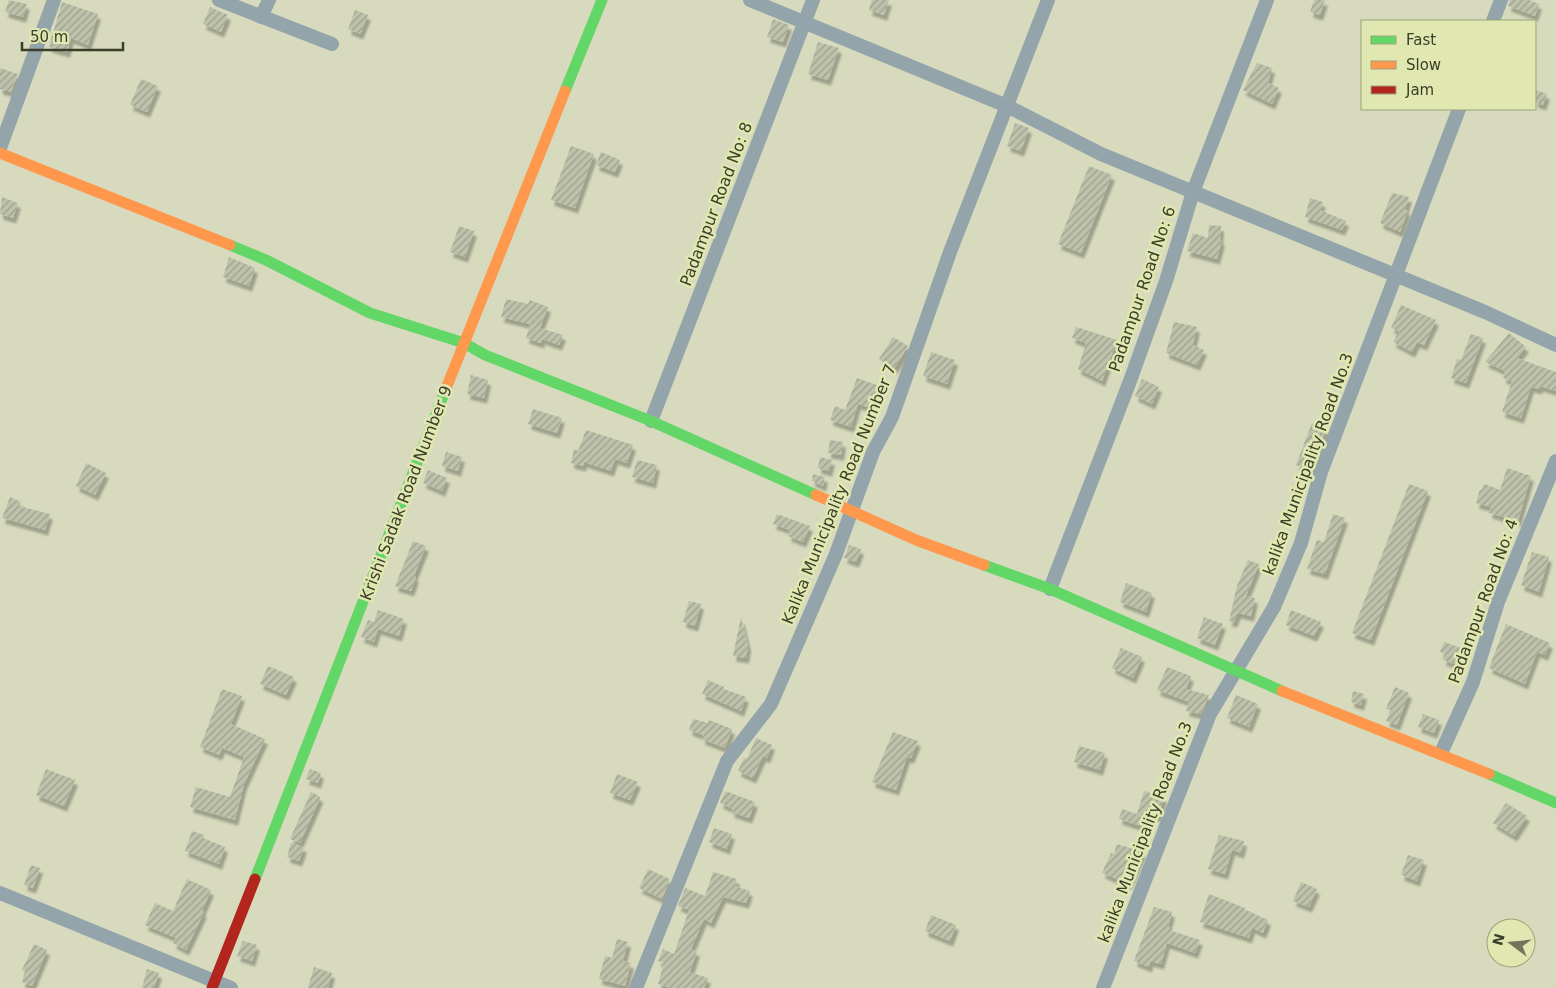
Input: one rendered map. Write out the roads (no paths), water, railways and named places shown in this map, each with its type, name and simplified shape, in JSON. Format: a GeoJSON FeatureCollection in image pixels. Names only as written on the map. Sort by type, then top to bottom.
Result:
{"type":"FeatureCollection","features":[{"type":"Feature","properties":{"kind":"street"},"geometry":{"type":"LineString","coordinates":[[0,148],[54,0]]}},
{"type":"Feature","properties":{"kind":"street"},"geometry":{"type":"LineString","coordinates":[[219,0],[332,44]]}},
{"type":"Feature","properties":{"kind":"street"},"geometry":{"type":"LineString","coordinates":[[261,17],[268,0]]}},
{"type":"Feature","properties":{"kind":"street","name":"Krishi Sadak Road Number 9"},"geometry":{"type":"LineString","coordinates":[[214,985],[464,343],[602,0]]}},
{"type":"Feature","properties":{"kind":"street"},"geometry":{"type":"LineString","coordinates":[[750,0],[915,70],[1007,106],[1101,154],[1485,312],[1556,345]]}},
{"type":"Feature","properties":{"kind":"street","name":"Padampur Road No: 8"},"geometry":{"type":"LineString","coordinates":[[651,421],[813,0]]}},
{"type":"Feature","properties":{"kind":"street","name":"Kalika Municipality Road Number 7"},"geometry":{"type":"LineString","coordinates":[[636,988],[728,761],[771,704],[852,513],[873,452],[892,418],[950,252],[1048,0]]}},
{"type":"Feature","properties":{"kind":"street","name":"Padampur Road No: 6"},"geometry":{"type":"LineString","coordinates":[[1050,589],[1130,381],[1166,282],[1193,192],[1267,0]]}},
{"type":"Feature","properties":{"kind":"street"},"geometry":{"type":"LineString","coordinates":[[1493,20],[1501,0]]}},
{"type":"Feature","properties":{"kind":"street","name":"kalika Municipality Road No.3"},"geometry":{"type":"LineString","coordinates":[[1103,988],[1210,714],[1274,607],[1301,543],[1321,472],[1460,110]]}},
{"type":"Feature","properties":{"kind":"street"},"geometry":{"type":"LineString","coordinates":[[0,153],[266,260],[370,313],[464,343],[484,355],[651,421],[852,513],[916,540],[1050,589],[1236,672],[1352,721],[1441,753],[1556,803]]}},
{"type":"Feature","properties":{"kind":"street","name":"Padampur Road No: 4"},"geometry":{"type":"LineString","coordinates":[[1441,753],[1473,682],[1498,602],[1556,461]]}},
{"type":"Feature","properties":{"kind":"street"},"geometry":{"type":"LineString","coordinates":[[0,893],[214,985],[231,988]]}}]}
